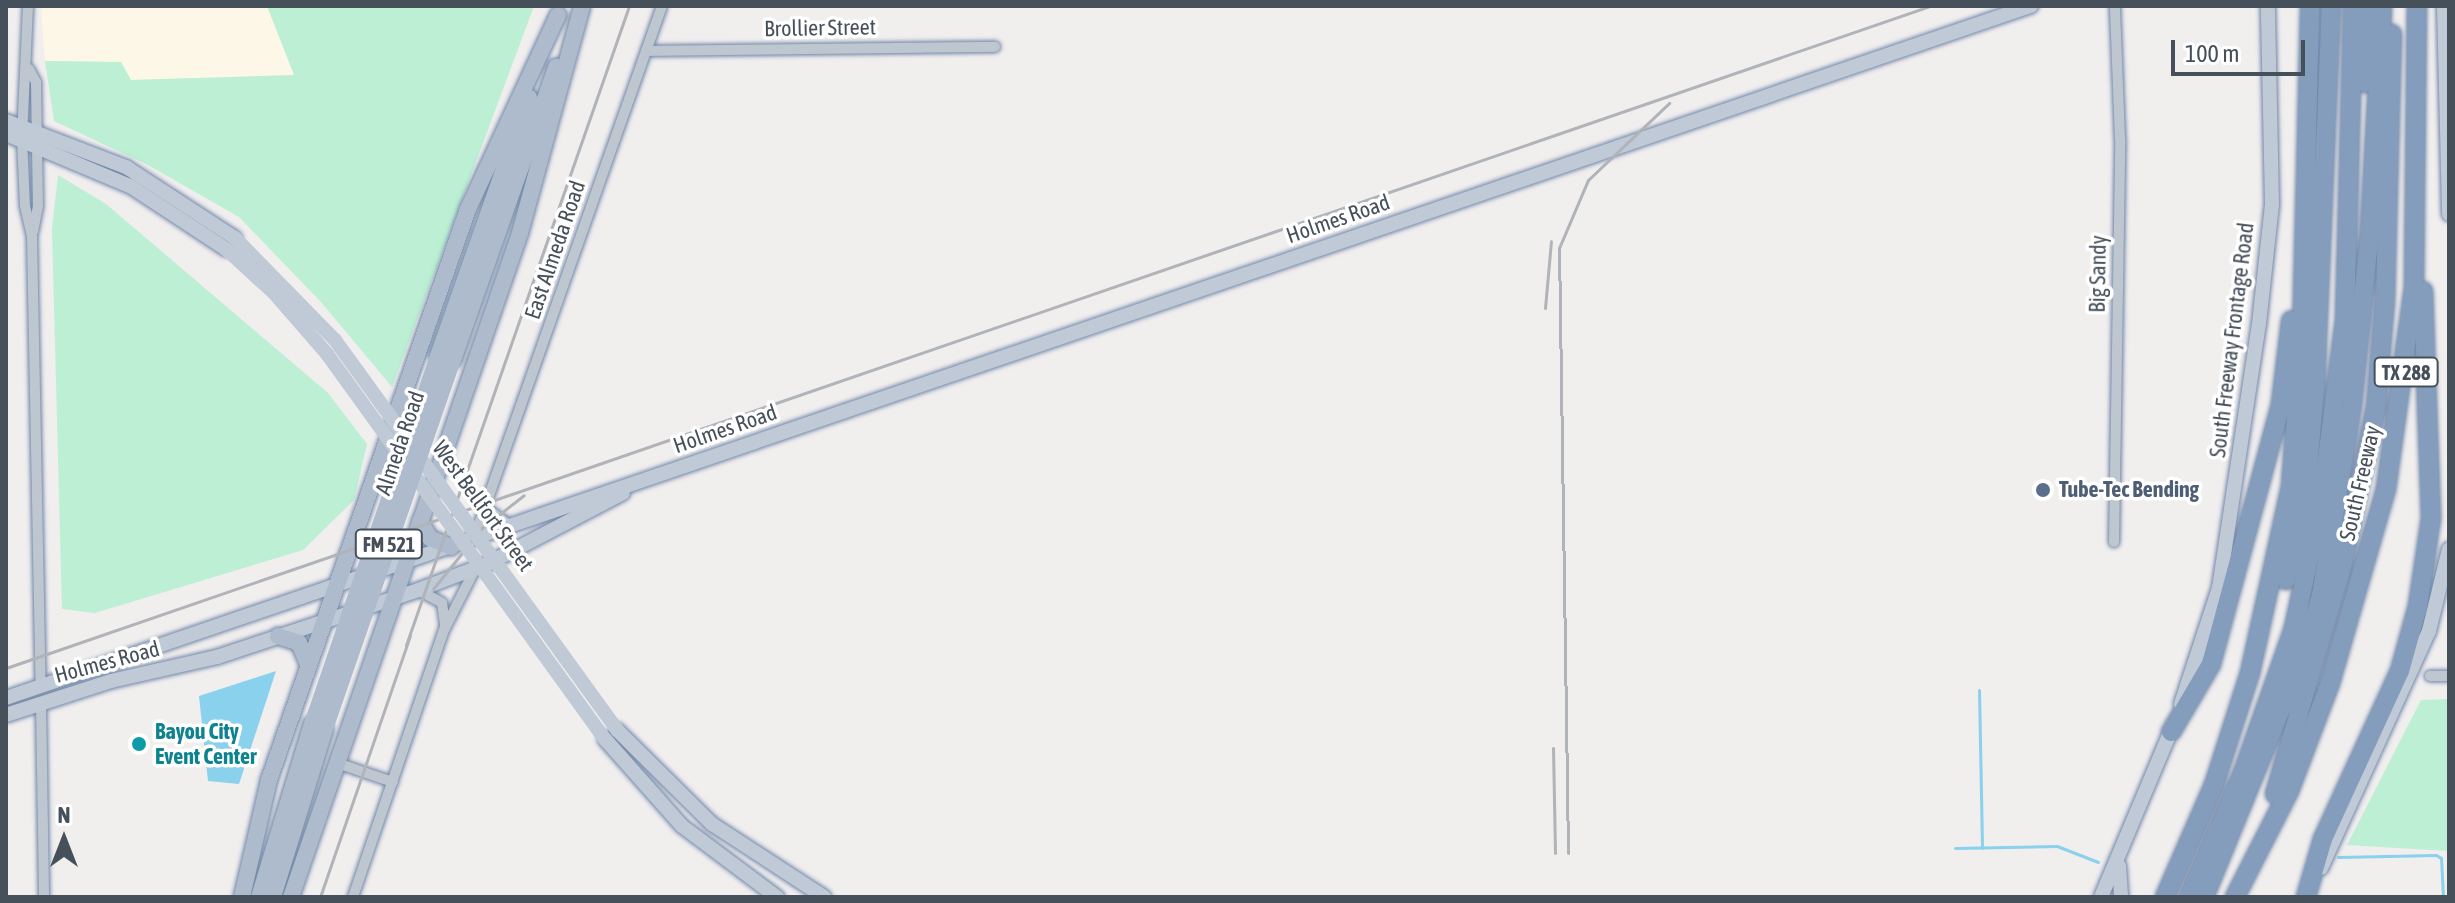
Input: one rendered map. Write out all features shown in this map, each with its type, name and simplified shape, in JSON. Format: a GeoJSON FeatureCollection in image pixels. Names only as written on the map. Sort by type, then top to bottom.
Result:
{"type":"FeatureCollection","features":[{"type":"Feature","properties":{"kind":"highway"},"geometry":{"type":"LineString","coordinates":[[2165,897],[2214,785],[2266,614],[2291,486],[2304,219],[2310,6]]}},
{"type":"Feature","properties":{"kind":"highway"},"geometry":{"type":"LineString","coordinates":[[2214,785],[2239,743],[2277,619],[2306,492],[2315,386],[2334,6]]}},
{"type":"Feature","properties":{"kind":"highway"},"geometry":{"type":"LineString","coordinates":[[2334,6],[2345,320]]}},
{"type":"Feature","properties":{"kind":"highway"},"geometry":{"type":"LineString","coordinates":[[2204,897],[2211,864],[2294,628],[2322,497],[2345,320],[2353,6]]}},
{"type":"Feature","properties":{"kind":"highway"},"geometry":{"type":"LineString","coordinates":[[2361,302],[2366,6]]}},
{"type":"Feature","properties":{"kind":"highway"},"geometry":{"type":"LineString","coordinates":[[2189,897],[2211,864],[2321,596],[2345,471],[2370,231],[2382,6]]}},
{"type":"Feature","properties":{"kind":"highway"},"geometry":{"type":"LineString","coordinates":[[2251,865],[2323,642],[2362,489],[2376,407],[2385,300],[2393,6]]}},
{"type":"Feature","properties":{"kind":"highway","name":"South Freeway"},"geometry":{"type":"LineString","coordinates":[[2235,897],[2320,712],[2372,545],[2404,385],[2417,219],[2417,6]]}},
{"type":"Feature","properties":{"kind":"highway"},"geometry":{"type":"LineString","coordinates":[[2171,732],[2211,664],[2264,476],[2281,404],[2304,219]]}},
{"type":"Feature","properties":{"kind":"highway"},"geometry":{"type":"LineString","coordinates":[[2306,897],[2323,839],[2400,671],[2418,606],[2431,518],[2432,448],[2417,219]]}},
{"type":"Feature","properties":{"kind":"main road","name":"Almeda Road"},"geometry":{"type":"LineString","coordinates":[[445,358],[581,6]]}},
{"type":"Feature","properties":{"kind":"main road"},"geometry":{"type":"LineString","coordinates":[[291,897],[531,199],[581,6]]}},
{"type":"Feature","properties":{"kind":"main road","name":"Holmes Road"},"geometry":{"type":"LineString","coordinates":[[6,698],[2031,6]]}},
{"type":"Feature","properties":{"kind":"main road","name":"South Freeway Frontage Road"},"geometry":{"type":"LineString","coordinates":[[2101,897],[2122,854],[2171,732],[2219,588],[2259,324],[2272,204],[2268,6]]}},
{"type":"Feature","properties":{"kind":"main road"},"geometry":{"type":"LineString","coordinates":[[2444,6],[2449,214]]}},
{"type":"Feature","properties":{"kind":"main road","name":"Almeda Road"},"geometry":{"type":"LineString","coordinates":[[259,897],[445,358],[559,10]]}},
{"type":"Feature","properties":{"kind":"main road"},"geometry":{"type":"LineString","coordinates":[[242,897],[256,822],[481,178],[559,10]]}},
{"type":"Feature","properties":{"kind":"main road","name":"West Bellfort Street"},"geometry":{"type":"LineString","coordinates":[[6,121],[30,134],[144,177],[230,243],[335,340],[611,735],[682,826],[777,897]]}},
{"type":"Feature","properties":{"kind":"main road","name":"West Bellfort Street"},"geometry":{"type":"LineString","coordinates":[[6,134],[30,134]]}},
{"type":"Feature","properties":{"kind":"main road"},"geometry":{"type":"LineString","coordinates":[[410,378],[464,396]]}},
{"type":"Feature","properties":{"kind":"main road","name":"Holmes Road"},"geometry":{"type":"LineString","coordinates":[[6,715],[278,636],[418,590],[477,568],[663,474]]}},
{"type":"Feature","properties":{"kind":"main road"},"geometry":{"type":"LineString","coordinates":[[420,521],[434,542],[451,547]]}},
{"type":"Feature","properties":{"kind":"main road"},"geometry":{"type":"LineString","coordinates":[[2306,897],[2429,631],[2449,549]]}},
{"type":"Feature","properties":{"kind":"main road"},"geometry":{"type":"LineString","coordinates":[[278,636],[299,643],[309,668]]}},
{"type":"Feature","properties":{"kind":"main road"},"geometry":{"type":"LineString","coordinates":[[309,668],[323,656],[343,656],[356,665],[365,689]]}},
{"type":"Feature","properties":{"kind":"main road"},"geometry":{"type":"LineString","coordinates":[[41,703],[53,690],[88,677],[91,669]]}},
{"type":"Feature","properties":{"kind":"main road"},"geometry":{"type":"LineString","coordinates":[[6,708],[33,696],[41,686]]}},
{"type":"Feature","properties":{"kind":"main road","name":"Almeda Road"},"geometry":{"type":"LineString","coordinates":[[273,897],[318,726]]}},
{"type":"Feature","properties":{"kind":"main road","name":"West Bellfort Street"},"geometry":{"type":"LineString","coordinates":[[611,735],[712,824],[824,897]]}},
{"type":"Feature","properties":{"kind":"main road"},"geometry":{"type":"LineString","coordinates":[[2121,897],[2117,873],[2122,854]]}},
{"type":"Feature","properties":{"kind":"street"},"geometry":{"type":"LineString","coordinates":[[28,6],[29,69],[22,81],[30,134],[25,206],[32,237],[41,686]]}},
{"type":"Feature","properties":{"kind":"street","name":"East Almeda Road"},"geometry":{"type":"LineString","coordinates":[[473,540],[662,6]]}},
{"type":"Feature","properties":{"kind":"street","name":"Big Sandy"},"geometry":{"type":"LineString","coordinates":[[2114,542],[2120,139],[2115,6]]}},
{"type":"Feature","properties":{"kind":"street","name":"Brollier Street"},"geometry":{"type":"LineString","coordinates":[[646,51],[995,47]]}},
{"type":"Feature","properties":{"kind":"street"},"geometry":{"type":"LineString","coordinates":[[486,508],[509,525]]}},
{"type":"Feature","properties":{"kind":"street"},"geometry":{"type":"LineString","coordinates":[[353,897],[444,630],[462,587],[477,568]]}},
{"type":"Feature","properties":{"kind":"street"},"geometry":{"type":"LineString","coordinates":[[418,590],[442,603],[444,630]]}},
{"type":"Feature","properties":{"kind":"street"},"geometry":{"type":"LineString","coordinates":[[2430,676],[2449,676]]}},
{"type":"Feature","properties":{"kind":"street"},"geometry":{"type":"LineString","coordinates":[[41,703],[44,897]]}},
{"type":"Feature","properties":{"kind":"street"},"geometry":{"type":"LineString","coordinates":[[337,763],[393,782]]}},
{"type":"Feature","properties":{"kind":"shaded area"},"geometry":{"type":"Polygon","coordinates":[[[41,6],[267,6],[295,75],[130,80],[121,62],[45,61],[41,6]]]}},
{"type":"Feature","properties":{"kind":"green space"},"geometry":{"type":"Polygon","coordinates":[[[267,6],[534,6],[392,387],[321,302],[239,217],[148,165],[54,121],[45,61],[121,62],[131,80],[294,75],[267,6]]]}},
{"type":"Feature","properties":{"kind":"green space"},"geometry":{"type":"Polygon","coordinates":[[[58,175],[106,204],[328,393],[367,444],[354,500],[303,550],[95,613],[62,609],[52,229],[58,175]]]}},
{"type":"Feature","properties":{"kind":"green space"},"geometry":{"type":"Polygon","coordinates":[[[2449,699],[2449,851],[2347,845],[2421,700],[2449,699]]]}},
{"type":"Feature","properties":{"kind":"water"},"geometry":{"type":"Polygon","coordinates":[[[276,671],[239,784],[208,781],[199,696],[276,671]]]}},
{"type":"Feature","properties":{"kind":"waterway"},"geometry":{"type":"LineString","coordinates":[[1979,690],[1982,848]]}},
{"type":"Feature","properties":{"kind":"waterway"},"geometry":{"type":"LineString","coordinates":[[1955,848],[2057,846],[2098,862]]}},
{"type":"Feature","properties":{"kind":"waterway"},"geometry":{"type":"LineString","coordinates":[[2338,857],[2436,855],[2441,858],[2443,897]]}},
{"type":"Feature","properties":{"kind":"railway"},"geometry":{"type":"LineString","coordinates":[[406,645],[629,6]]}},
{"type":"Feature","properties":{"kind":"railway"},"geometry":{"type":"LineString","coordinates":[[6,668],[1930,6]]}},
{"type":"Feature","properties":{"kind":"railway"},"geometry":{"type":"LineString","coordinates":[[1568,853],[1559,248],[1588,180],[1669,103]]}},
{"type":"Feature","properties":{"kind":"railway"},"geometry":{"type":"LineString","coordinates":[[1545,308],[1551,241]]}},
{"type":"Feature","properties":{"kind":"railway"},"geometry":{"type":"LineString","coordinates":[[433,589],[482,528],[524,495]]}},
{"type":"Feature","properties":{"kind":"railway"},"geometry":{"type":"LineString","coordinates":[[320,897],[410,636]]}},
{"type":"Feature","properties":{"kind":"railway"},"geometry":{"type":"LineString","coordinates":[[1553,748],[1555,853]]}},
{"type":"Feature","properties":{"kind":"place","name":"Tube-Tec Bending"},"geometry":{"type":"Point","coordinates":[2043,490]}},
{"type":"Feature","properties":{"kind":"place","name":"Bayou City Event Center"},"geometry":{"type":"Point","coordinates":[139,744]}}]}
